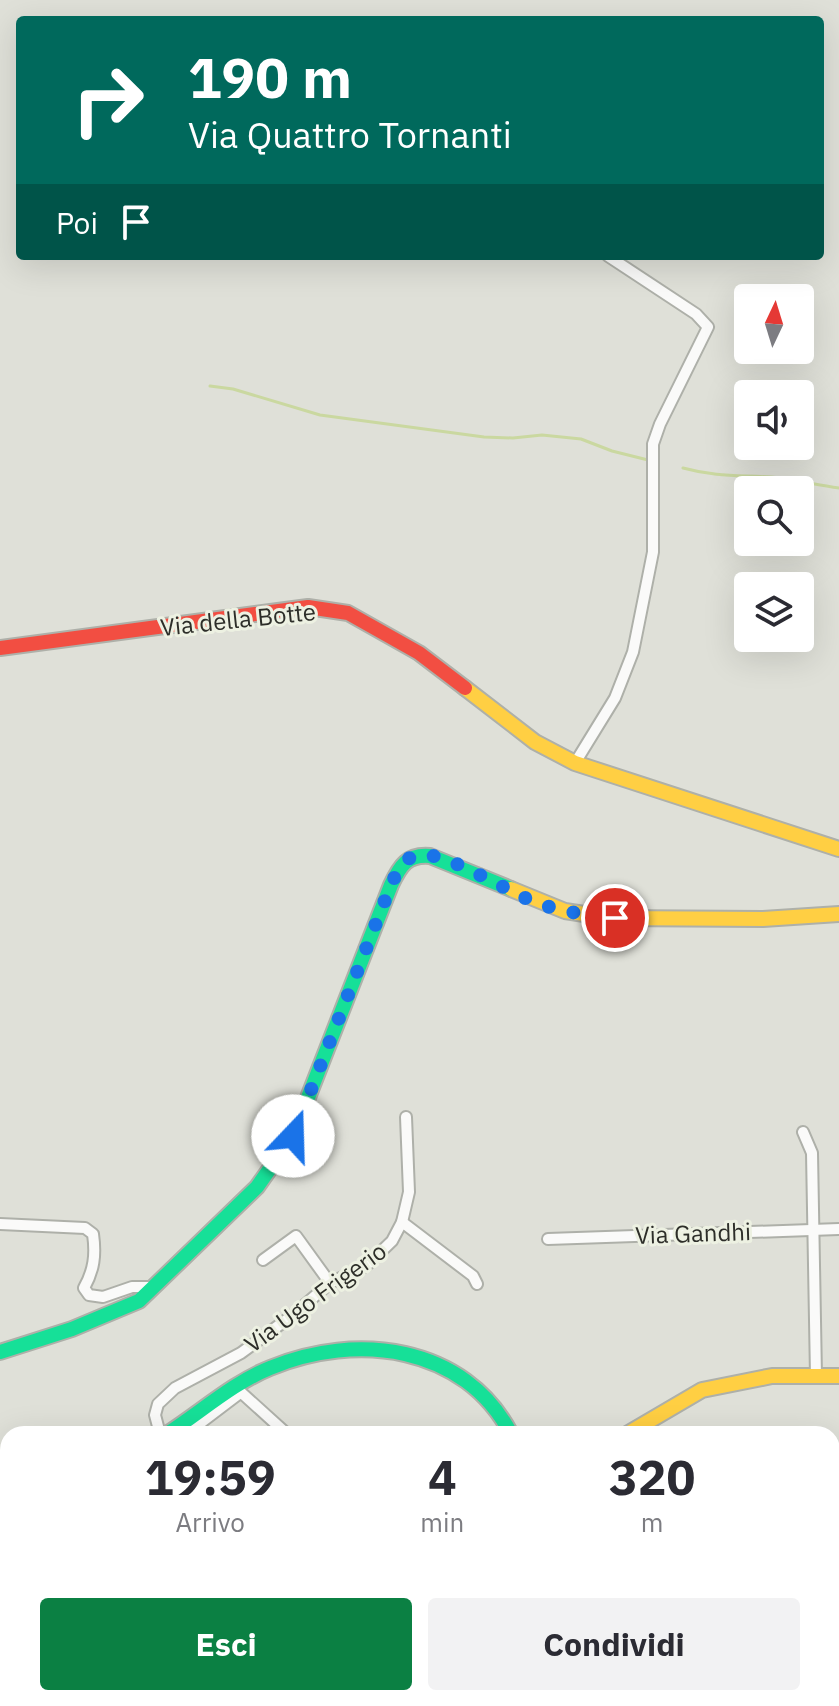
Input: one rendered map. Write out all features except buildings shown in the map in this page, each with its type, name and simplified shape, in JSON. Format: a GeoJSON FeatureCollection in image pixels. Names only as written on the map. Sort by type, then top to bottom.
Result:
{"type":"FeatureCollection","features":[{"type":"Feature","properties":{"kind":"main road","name":"Via della Botte"},"geometry":{"type":"LineString","coordinates":[[0,648],[308,607],[348,613],[419,653],[535,742],[575,763],[839,849]]}},
{"type":"Feature","properties":{"kind":"main road"},"geometry":{"type":"LineString","coordinates":[[0,1352],[72,1329],[139,1301],[257,1187],[293,1136],[395,875],[410,858],[419,854],[444,859],[535,902],[579,914],[615,918],[748,919],[839,914]]}},
{"type":"Feature","properties":{"kind":"main road"},"geometry":{"type":"LineString","coordinates":[[180,1426],[274,1367],[320,1354],[381,1351],[433,1360],[474,1384],[507,1426]]}},
{"type":"Feature","properties":{"kind":"main road"},"geometry":{"type":"LineString","coordinates":[[641,1426],[702,1390],[772,1376],[839,1376]]}},
{"type":"Feature","properties":{"kind":"street"},"geometry":{"type":"LineString","coordinates":[[575,763],[615,698],[633,652],[653,552],[653,444],[708,327],[696,314],[614,260]]}},
{"type":"Feature","properties":{"kind":"street","name":"Via Ugo Frigerio"},"geometry":{"type":"LineString","coordinates":[[158,1426],[155,1415],[158,1404],[175,1388],[241,1353],[330,1283],[366,1266],[392,1241],[402,1222],[409,1192],[406,1117]]}},
{"type":"Feature","properties":{"kind":"street"},"geometry":{"type":"LineString","coordinates":[[803,1132],[812,1153],[816,1376]]}},
{"type":"Feature","properties":{"kind":"street"},"geometry":{"type":"LineString","coordinates":[[402,1222],[473,1276],[477,1284]]}},
{"type":"Feature","properties":{"kind":"street"},"geometry":{"type":"LineString","coordinates":[[0,1224],[85,1228],[93,1234],[95,1251],[92,1273],[84,1288],[89,1295],[103,1297],[132,1287],[153,1287]]}},
{"type":"Feature","properties":{"kind":"street","name":"Via Gandhi"},"geometry":{"type":"LineString","coordinates":[[548,1239],[839,1229]]}},
{"type":"Feature","properties":{"kind":"street"},"geometry":{"type":"LineString","coordinates":[[263,1260],[296,1236],[330,1283]]}},
{"type":"Feature","properties":{"kind":"street"},"geometry":{"type":"LineString","coordinates":[[195,1426],[237,1390],[278,1426]]}},
{"type":"Feature","properties":{"kind":"waterway"},"geometry":{"type":"LineString","coordinates":[[210,386],[233,389],[320,415],[484,437],[542,435],[581,439],[648,460]]}},
{"type":"Feature","properties":{"kind":"waterway"},"geometry":{"type":"LineString","coordinates":[[683,468],[717,474],[780,478],[839,488]]}},
{"type":"Feature","properties":{"kind":"traffic: fast"},"geometry":{"type":"LineString","coordinates":[[0,1352],[72,1329],[139,1301],[257,1187],[293,1136],[391,885],[405,863],[415,857],[430,856],[511,889]]}},
{"type":"Feature","properties":{"kind":"traffic: fast"},"geometry":{"type":"LineString","coordinates":[[178,1426],[230,1390],[270,1368],[303,1357],[337,1351],[372,1350],[406,1354],[437,1365],[466,1381],[491,1404],[506,1426]]}},
{"type":"Feature","properties":{"kind":"traffic: slow"},"geometry":{"type":"LineString","coordinates":[[465,688],[535,742],[575,763],[839,849]]}},
{"type":"Feature","properties":{"kind":"traffic: slow"},"geometry":{"type":"LineString","coordinates":[[511,889],[565,911],[610,918],[763,919],[839,914]]}},
{"type":"Feature","properties":{"kind":"traffic: slow"},"geometry":{"type":"LineString","coordinates":[[641,1426],[702,1390],[772,1376],[839,1376]]}},
{"type":"Feature","properties":{"kind":"traffic: jam"},"geometry":{"type":"LineString","coordinates":[[0,648],[308,607],[348,613],[419,653],[465,688]]}},
{"type":"Feature","properties":{"kind":"route"},"geometry":{"type":"LineString","coordinates":[[293,1136],[391,885],[400,866],[410,858],[419,854],[433,855],[535,902],[567,912],[615,918]]}}]}
